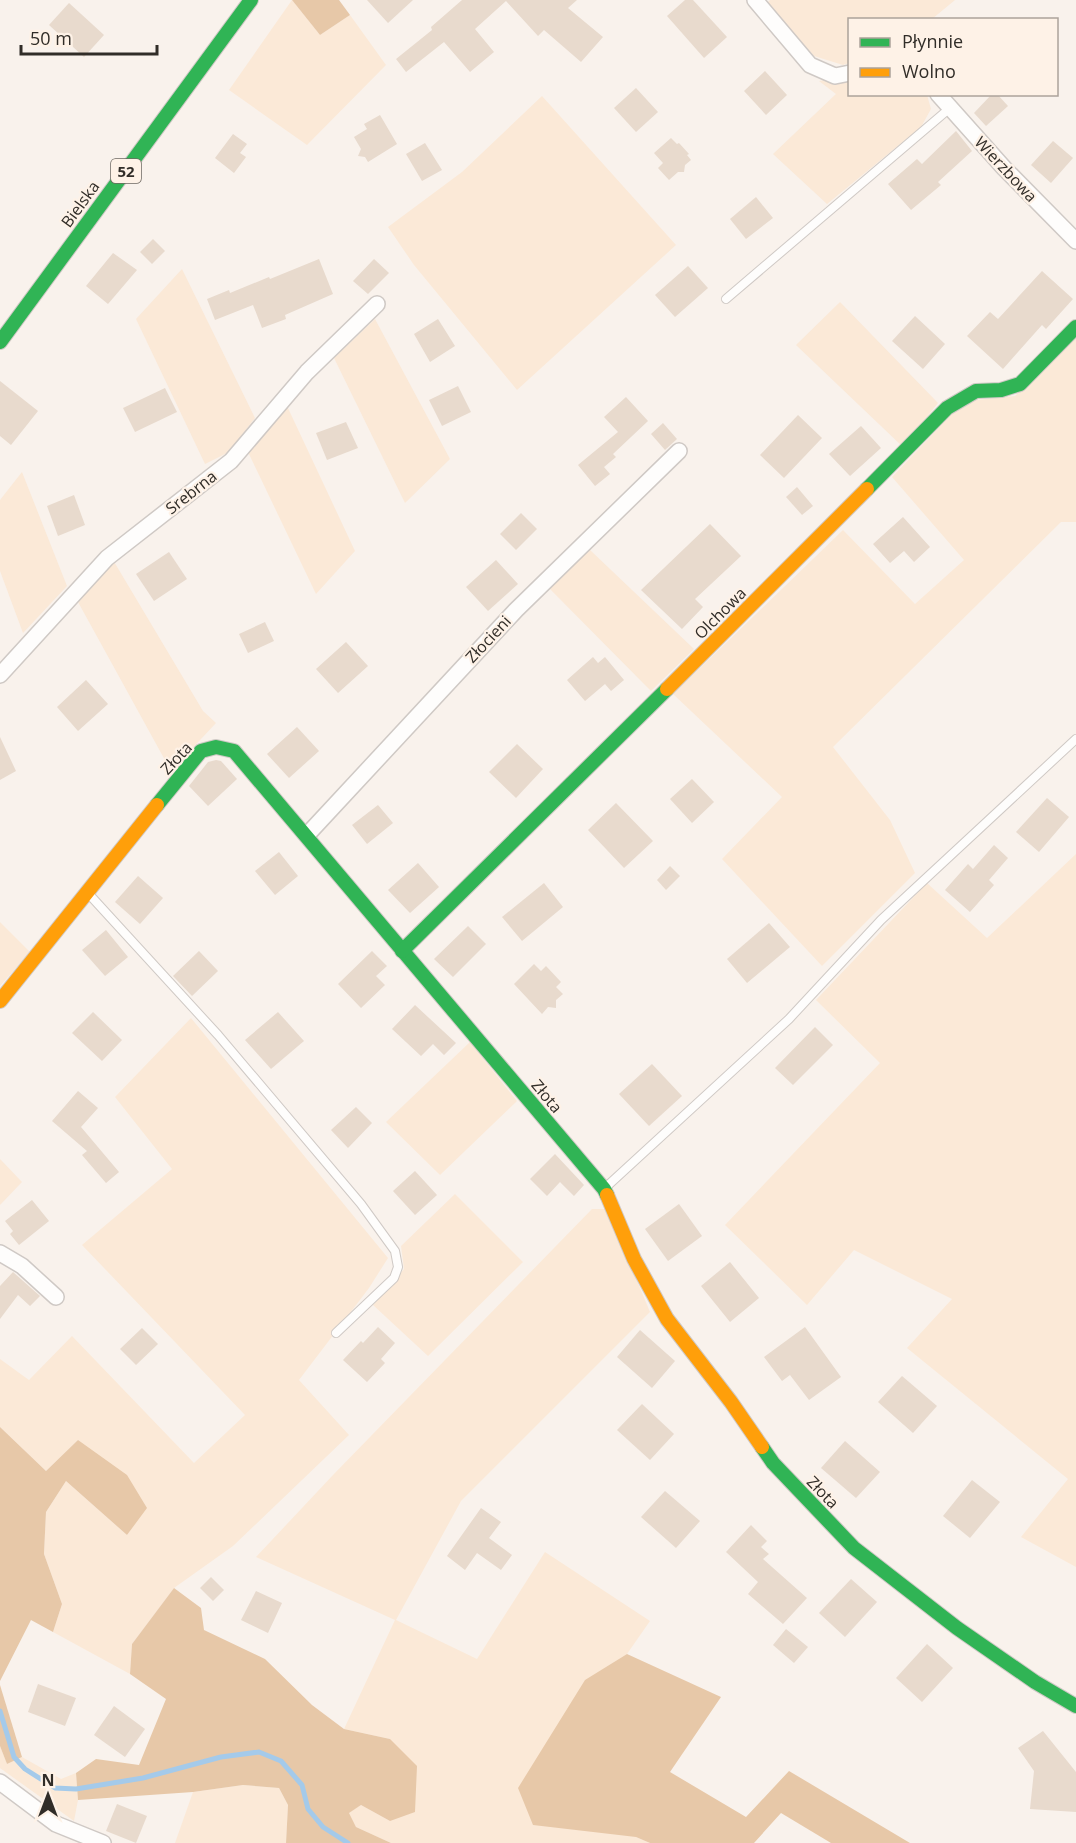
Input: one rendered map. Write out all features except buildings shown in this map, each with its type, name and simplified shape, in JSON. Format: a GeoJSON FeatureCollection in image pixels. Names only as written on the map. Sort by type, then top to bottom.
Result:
{"type":"FeatureCollection","features":[{"type":"Feature","properties":{"kind":"street","name":"Bielska"},"geometry":{"type":"LineString","coordinates":[[0,342],[251,0]]}},
{"type":"Feature","properties":{"kind":"street"},"geometry":{"type":"LineString","coordinates":[[755,0],[810,65],[835,76],[848,73]]}},
{"type":"Feature","properties":{"kind":"street","name":"Wierzbowa"},"geometry":{"type":"LineString","coordinates":[[940,96],[1004,168],[1076,241]]}},
{"type":"Feature","properties":{"kind":"street","name":"Srebrna"},"geometry":{"type":"LineString","coordinates":[[0,675],[107,558],[231,461],[307,372],[377,304]]}},
{"type":"Feature","properties":{"kind":"street","name":"Olchowa"},"geometry":{"type":"LineString","coordinates":[[402,951],[744,613],[947,408],[976,391],[1001,390],[1020,384],[1076,327]]}},
{"type":"Feature","properties":{"kind":"street","name":"Złocieni"},"geometry":{"type":"LineString","coordinates":[[307,835],[516,610],[679,452]]}},
{"type":"Feature","properties":{"kind":"street","name":"Złota"},"geometry":{"type":"LineString","coordinates":[[0,1000],[86,891],[201,752],[216,747],[234,752],[307,835],[604,1189],[634,1259],[667,1319],[731,1402],[774,1463],[854,1548],[957,1628],[1035,1682],[1076,1706]]}},
{"type":"Feature","properties":{"kind":"street"},"geometry":{"type":"LineString","coordinates":[[0,1253],[21,1266],[56,1297]]}},
{"type":"Feature","properties":{"kind":"street"},"geometry":{"type":"LineString","coordinates":[[0,1782],[56,1824],[103,1843]]}},
{"type":"Feature","properties":{"kind":"lane"},"geometry":{"type":"LineString","coordinates":[[726,299],[950,108]]}},
{"type":"Feature","properties":{"kind":"lane"},"geometry":{"type":"LineString","coordinates":[[604,1189],[789,1018],[880,920],[1076,739]]}},
{"type":"Feature","properties":{"kind":"lane"},"geometry":{"type":"LineString","coordinates":[[86,891],[225,1044],[361,1204],[395,1251],[398,1267],[394,1278],[336,1333]]}},
{"type":"Feature","properties":{"kind":"shaded area"},"geometry":{"type":"Polygon","coordinates":[[[292,0],[320,35],[350,15],[386,65],[307,145],[229,90],[292,0]]]}},
{"type":"Feature","properties":{"kind":"shaded area"},"geometry":{"type":"Polygon","coordinates":[[[292,0],[339,0],[350,15],[320,35],[292,0]]]}},
{"type":"Feature","properties":{"kind":"shaded area"},"geometry":{"type":"Polygon","coordinates":[[[770,0],[955,0],[933,18],[848,18],[848,63],[843,65],[814,56],[767,3],[770,0]]]}},
{"type":"Feature","properties":{"kind":"shaded area"},"geometry":{"type":"Polygon","coordinates":[[[848,76],[848,96],[927,96],[931,109],[921,127],[827,204],[773,154],[836,94],[819,81],[848,76]]]}},
{"type":"Feature","properties":{"kind":"shaded area"},"geometry":{"type":"Polygon","coordinates":[[[542,96],[676,245],[517,390],[414,265],[388,227],[462,172],[542,96]]]}},
{"type":"Feature","properties":{"kind":"shaded area"},"geometry":{"type":"Polygon","coordinates":[[[182,269],[255,418],[229,452],[205,464],[136,319],[182,269]]]}},
{"type":"Feature","properties":{"kind":"shaded area"},"geometry":{"type":"Polygon","coordinates":[[[840,302],[938,403],[903,447],[796,345],[840,302]]]}},
{"type":"Feature","properties":{"kind":"shaded area"},"geometry":{"type":"Polygon","coordinates":[[[375,319],[450,459],[405,503],[334,358],[375,319]]]}},
{"type":"Feature","properties":{"kind":"shaded area"},"geometry":{"type":"Polygon","coordinates":[[[1076,335],[1076,522],[1061,522],[833,747],[890,820],[915,873],[822,966],[722,859],[782,797],[673,694],[843,530],[915,604],[964,560],[892,477],[951,415],[976,400],[1015,396],[1076,335]]]}},
{"type":"Feature","properties":{"kind":"shaded area"},"geometry":{"type":"Polygon","coordinates":[[[287,406],[355,551],[316,594],[248,452],[287,406]]]}},
{"type":"Feature","properties":{"kind":"shaded area"},"geometry":{"type":"Polygon","coordinates":[[[22,472],[67,586],[23,633],[0,571],[0,500],[22,472]]]}},
{"type":"Feature","properties":{"kind":"shaded area"},"geometry":{"type":"Polygon","coordinates":[[[590,550],[694,649],[651,691],[548,587],[590,550]]]}},
{"type":"Feature","properties":{"kind":"shaded area"},"geometry":{"type":"Polygon","coordinates":[[[113,560],[203,711],[216,723],[171,771],[78,602],[113,560]]]}},
{"type":"Feature","properties":{"kind":"shaded area"},"geometry":{"type":"Polygon","coordinates":[[[1076,854],[1076,1567],[1021,1537],[1068,1479],[907,1348],[952,1299],[854,1250],[807,1305],[725,1225],[880,1063],[816,1000],[927,883],[987,938],[1076,854]]]}},
{"type":"Feature","properties":{"kind":"shaded area"},"geometry":{"type":"Polygon","coordinates":[[[0,922],[30,952],[0,986],[0,922]]]}},
{"type":"Feature","properties":{"kind":"shaded area"},"geometry":{"type":"Polygon","coordinates":[[[191,1018],[388,1258],[369,1288],[299,1380],[349,1435],[233,1546],[174,1588],[132,1644],[130,1674],[53,1632],[62,1604],[44,1554],[46,1512],[66,1481],[127,1535],[146,1507],[78,1440],[46,1471],[0,1427],[0,1359],[29,1380],[72,1336],[194,1463],[245,1415],[82,1245],[172,1169],[115,1097],[191,1018]]]}},
{"type":"Feature","properties":{"kind":"shaded area"},"geometry":{"type":"Polygon","coordinates":[[[470,1042],[517,1101],[440,1175],[386,1122],[470,1042]]]}},
{"type":"Feature","properties":{"kind":"shaded area"},"geometry":{"type":"Polygon","coordinates":[[[0,1159],[22,1182],[0,1205],[0,1159]]]}},
{"type":"Feature","properties":{"kind":"shaded area"},"geometry":{"type":"Polygon","coordinates":[[[455,1194],[523,1262],[428,1356],[373,1305],[404,1269],[401,1246],[455,1194]]]}},
{"type":"Feature","properties":{"kind":"shaded area"},"geometry":{"type":"Polygon","coordinates":[[[592,1209],[607,1209],[650,1312],[461,1501],[396,1620],[477,1659],[545,1552],[650,1621],[627,1654],[585,1681],[636,1837],[650,1843],[391,1843],[356,1827],[348,1813],[361,1805],[390,1821],[390,1739],[344,1729],[395,1620],[256,1557],[592,1209]]]}},
{"type":"Feature","properties":{"kind":"shaded area"},"geometry":{"type":"Polygon","coordinates":[[[0,1427],[46,1471],[78,1440],[127,1475],[147,1508],[127,1535],[66,1481],[46,1512],[44,1554],[62,1604],[53,1632],[31,1620],[0,1681],[0,1427]]]}},
{"type":"Feature","properties":{"kind":"shaded area"},"geometry":{"type":"Polygon","coordinates":[[[174,1588],[201,1608],[204,1630],[265,1659],[312,1705],[344,1729],[390,1739],[417,1766],[415,1812],[390,1821],[361,1805],[349,1813],[356,1827],[391,1843],[286,1843],[288,1805],[279,1788],[243,1785],[193,1792],[78,1800],[76,1773],[96,1759],[139,1765],[166,1699],[130,1674],[132,1644],[174,1588]]]}},
{"type":"Feature","properties":{"kind":"shaded area"},"geometry":{"type":"Polygon","coordinates":[[[627,1654],[721,1697],[670,1772],[746,1817],[789,1771],[910,1843],[831,1843],[781,1813],[754,1843],[650,1843],[636,1837],[533,1825],[518,1788],[585,1680],[627,1654]]]}},
{"type":"Feature","properties":{"kind":"shaded area"},"geometry":{"type":"Polygon","coordinates":[[[0,1685],[22,1757],[7,1764],[0,1746],[0,1685]]]}},
{"type":"Feature","properties":{"kind":"shaded area"},"geometry":{"type":"Polygon","coordinates":[[[0,1746],[7,1764],[22,1757],[61,1779],[76,1773],[78,1800],[74,1821],[0,1768],[0,1746]]]}},
{"type":"Feature","properties":{"kind":"shaded area"},"geometry":{"type":"Polygon","coordinates":[[[243,1785],[279,1788],[288,1805],[286,1843],[175,1843],[193,1792],[243,1785]]]}},
{"type":"Feature","properties":{"kind":"waterway"},"geometry":{"type":"LineString","coordinates":[[0,1711],[14,1757],[25,1769],[55,1788],[76,1789],[143,1778],[221,1757],[259,1752],[281,1761],[302,1785],[308,1809],[323,1827],[348,1843]]}},
{"type":"Feature","properties":{"kind":"traffic: fast"},"geometry":{"type":"LineString","coordinates":[[0,342],[251,0]]}},
{"type":"Feature","properties":{"kind":"traffic: fast"},"geometry":{"type":"LineString","coordinates":[[867,489],[947,408],[976,391],[1001,390],[1020,384],[1076,327]]}},
{"type":"Feature","properties":{"kind":"traffic: fast"},"geometry":{"type":"LineString","coordinates":[[402,951],[667,689]]}},
{"type":"Feature","properties":{"kind":"traffic: fast"},"geometry":{"type":"LineString","coordinates":[[157,805],[201,751],[216,747],[234,751],[607,1195]]}},
{"type":"Feature","properties":{"kind":"traffic: fast"},"geometry":{"type":"LineString","coordinates":[[762,1447],[773,1463],[854,1548],[957,1628],[1035,1682],[1076,1706]]}},
{"type":"Feature","properties":{"kind":"traffic: slow"},"geometry":{"type":"LineString","coordinates":[[667,689],[867,489]]}},
{"type":"Feature","properties":{"kind":"traffic: slow"},"geometry":{"type":"LineString","coordinates":[[0,1001],[157,805]]}},
{"type":"Feature","properties":{"kind":"traffic: slow"},"geometry":{"type":"LineString","coordinates":[[607,1195],[634,1259],[667,1319],[731,1402],[762,1447]]}}]}
